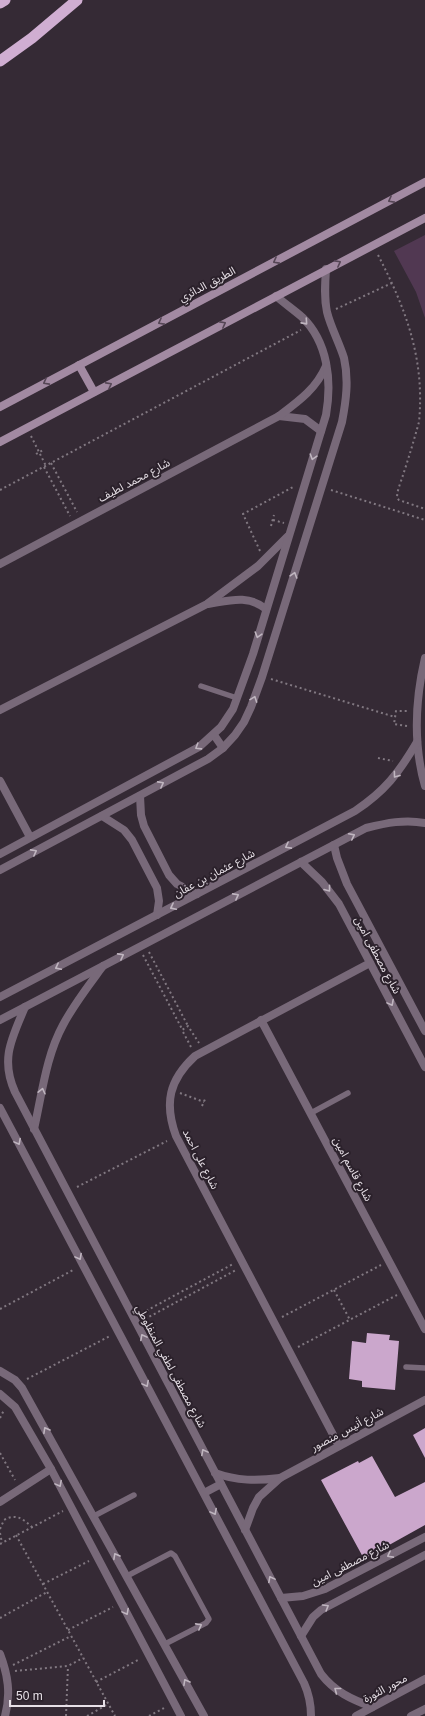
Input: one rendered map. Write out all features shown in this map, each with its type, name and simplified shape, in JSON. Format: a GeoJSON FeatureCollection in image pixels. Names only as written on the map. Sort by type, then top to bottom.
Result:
{"type":"FeatureCollection","features":[{"type":"Feature","properties":{"kind":"highway"},"geometry":{"type":"LineString","coordinates":[[0,3],[4,0]]}},
{"type":"Feature","properties":{"kind":"highway"},"geometry":{"type":"LineString","coordinates":[[0,61],[32,38],[77,0]]}},
{"type":"Feature","properties":{"kind":"main road","name":"الطريق الدائري"},"geometry":{"type":"LineString","coordinates":[[0,407],[425,182]]}},
{"type":"Feature","properties":{"kind":"main road"},"geometry":{"type":"LineString","coordinates":[[0,442],[425,218]]}},
{"type":"Feature","properties":{"kind":"main road"},"geometry":{"type":"LineString","coordinates":[[79,365],[94,392]]}},
{"type":"Feature","properties":{"kind":"street"},"geometry":{"type":"LineString","coordinates":[[0,870],[208,759],[223,748],[235,736],[244,722],[262,677],[342,422],[346,401],[347,380],[344,359],[328,313],[325,295],[326,269]]}},
{"type":"Feature","properties":{"kind":"street"},"geometry":{"type":"LineString","coordinates":[[0,854],[198,747],[214,735],[227,718],[237,698],[290,535],[326,415],[329,398],[327,365],[317,338],[302,318],[276,296]]}},
{"type":"Feature","properties":{"kind":"street","name":"شارع محمد لطيف"},"geometry":{"type":"LineString","coordinates":[[0,564],[279,416],[310,392],[320,380],[327,365]]}},
{"type":"Feature","properties":{"kind":"street"},"geometry":{"type":"LineString","coordinates":[[279,416],[305,419],[321,431]]}},
{"type":"Feature","properties":{"kind":"street"},"geometry":{"type":"LineString","coordinates":[[0,710],[207,604],[265,560],[290,535]]}},
{"type":"Feature","properties":{"kind":"street"},"geometry":{"type":"LineString","coordinates":[[207,604],[247,599],[260,604],[266,609]]}},
{"type":"Feature","properties":{"kind":"street"},"geometry":{"type":"LineString","coordinates":[[425,658],[416,711],[419,764],[425,786]]}},
{"type":"Feature","properties":{"kind":"street"},"geometry":{"type":"LineString","coordinates":[[214,735],[223,748]]}},
{"type":"Feature","properties":{"kind":"street","name":"شارع عثمان بن عفان"},"geometry":{"type":"LineString","coordinates":[[0,997],[355,811],[374,799],[390,782],[404,764],[417,742]]}},
{"type":"Feature","properties":{"kind":"street"},"geometry":{"type":"LineString","coordinates":[[0,781],[30,838]]}},
{"type":"Feature","properties":{"kind":"street"},"geometry":{"type":"LineString","coordinates":[[140,796],[141,815],[144,826],[169,875],[177,884],[197,894]]}},
{"type":"Feature","properties":{"kind":"street"},"geometry":{"type":"LineString","coordinates":[[102,816],[124,830],[132,840],[157,888],[159,900],[157,915]]}},
{"type":"Feature","properties":{"kind":"street"},"geometry":{"type":"LineString","coordinates":[[0,1020],[366,828],[384,823],[403,821],[425,823]]}},
{"type":"Feature","properties":{"kind":"street","name":"شارع مصطفى امين"},"geometry":{"type":"LineString","coordinates":[[334,845],[346,884],[425,1031]]}},
{"type":"Feature","properties":{"kind":"street","name":"شارع مصطفى امين"},"geometry":{"type":"LineString","coordinates":[[301,862],[313,872],[331,892],[425,1067]]}},
{"type":"Feature","properties":{"kind":"street","name":"شارع على احمد"},"geometry":{"type":"LineString","coordinates":[[339,1446],[176,1136],[171,1121],[169,1106],[172,1090],[177,1077],[185,1066],[203,1051],[370,963]]}},
{"type":"Feature","properties":{"kind":"street"},"geometry":{"type":"LineString","coordinates":[[34,1129],[50,1057],[58,1036],[71,1011],[104,965]]}},
{"type":"Feature","properties":{"kind":"street","name":"شارع مصطفى لطفي المنفلوطي"},"geometry":{"type":"LineString","coordinates":[[25,1007],[9,1046],[7,1070],[10,1082],[321,1674],[328,1683],[345,1696],[372,1708]]}},
{"type":"Feature","properties":{"kind":"street","name":"شارع قاسم امين"},"geometry":{"type":"LineString","coordinates":[[261,1020],[425,1329]]}},
{"type":"Feature","properties":{"kind":"street"},"geometry":{"type":"LineString","coordinates":[[0,1108],[304,1683],[311,1704],[311,1716]]}},
{"type":"Feature","properties":{"kind":"street"},"geometry":{"type":"LineString","coordinates":[[0,1372],[19,1384],[94,1516],[204,1716]]}},
{"type":"Feature","properties":{"kind":"street"},"geometry":{"type":"LineString","coordinates":[[0,1394],[15,1406],[51,1469],[181,1716]]}},
{"type":"Feature","properties":{"kind":"street","name":"شارع أنيس منصور"},"geometry":{"type":"LineString","coordinates":[[245,1530],[252,1508],[259,1497],[280,1478],[425,1400]]}},
{"type":"Feature","properties":{"kind":"street"},"geometry":{"type":"LineString","coordinates":[[44,1457],[57,1450]]}},
{"type":"Feature","properties":{"kind":"street"},"geometry":{"type":"LineString","coordinates":[[0,1502],[21,1490],[51,1469]]}},
{"type":"Feature","properties":{"kind":"street","name":"شارع أنيس منصور"},"geometry":{"type":"LineString","coordinates":[[215,1473],[240,1480],[280,1478]]}},
{"type":"Feature","properties":{"kind":"street"},"geometry":{"type":"LineString","coordinates":[[204,1493],[221,1484]]}},
{"type":"Feature","properties":{"kind":"street","name":"شارع مصطفى امين"},"geometry":{"type":"LineString","coordinates":[[281,1598],[303,1596],[324,1589],[425,1537]]}},
{"type":"Feature","properties":{"kind":"street"},"geometry":{"type":"LineString","coordinates":[[301,1636],[313,1617],[321,1610],[425,1555]]}},
{"type":"Feature","properties":{"kind":"street"},"geometry":{"type":"LineString","coordinates":[[0,1654],[6,1670],[8,1686],[8,1701],[5,1716]]}},
{"type":"Feature","properties":{"kind":"street","name":"محور الثورة"},"geometry":{"type":"LineString","coordinates":[[356,1716],[425,1680]]}},
{"type":"Feature","properties":{"kind":"street"},"geometry":{"type":"LineString","coordinates":[[412,1716],[425,1709]]}},
{"type":"Feature","properties":{"kind":"lane"},"geometry":{"type":"LineString","coordinates":[[201,686],[237,698]]}},
{"type":"Feature","properties":{"kind":"lane"},"geometry":{"type":"LineString","coordinates":[[311,1113],[348,1093]]}},
{"type":"Feature","properties":{"kind":"lane"},"geometry":{"type":"LineString","coordinates":[[406,1366],[425,1368]]}},
{"type":"Feature","properties":{"kind":"lane"},"geometry":{"type":"LineString","coordinates":[[94,1516],[134,1495]]}},
{"type":"Feature","properties":{"kind":"lane"},"geometry":{"type":"LineString","coordinates":[[127,1576],[168,1554],[171,1553],[175,1556],[209,1619],[206,1623],[165,1644]]}},
{"type":"Feature","properties":{"kind":"path"},"geometry":{"type":"LineString","coordinates":[[372,245],[411,323]]}},
{"type":"Feature","properties":{"kind":"path"},"geometry":{"type":"LineString","coordinates":[[328,313],[392,283]]}},
{"type":"Feature","properties":{"kind":"path"},"geometry":{"type":"LineString","coordinates":[[0,490],[309,326]]}},
{"type":"Feature","properties":{"kind":"path"},"geometry":{"type":"LineString","coordinates":[[424,396],[421,417],[396,496],[398,500],[425,509]]}},
{"type":"Feature","properties":{"kind":"path"},"geometry":{"type":"LineString","coordinates":[[27,428],[45,466],[78,522]]}},
{"type":"Feature","properties":{"kind":"path"},"geometry":{"type":"LineString","coordinates":[[36,454],[43,450]]}},
{"type":"Feature","properties":{"kind":"path"},"geometry":{"type":"LineString","coordinates":[[51,463],[78,522]]}},
{"type":"Feature","properties":{"kind":"path"},"geometry":{"type":"LineString","coordinates":[[265,560],[243,514],[306,480]]}},
{"type":"Feature","properties":{"kind":"path"},"geometry":{"type":"LineString","coordinates":[[321,488],[425,520]]}},
{"type":"Feature","properties":{"kind":"path"},"geometry":{"type":"LineString","coordinates":[[271,526],[274,515]]}},
{"type":"Feature","properties":{"kind":"path"},"geometry":{"type":"LineString","coordinates":[[262,677],[395,717]]}},
{"type":"Feature","properties":{"kind":"path"},"geometry":{"type":"LineString","coordinates":[[416,711],[396,711],[394,724],[416,727]]}},
{"type":"Feature","properties":{"kind":"path"},"geometry":{"type":"LineString","coordinates":[[378,758],[404,764]]}},
{"type":"Feature","properties":{"kind":"path"},"geometry":{"type":"LineString","coordinates":[[142,945],[203,1051]]}},
{"type":"Feature","properties":{"kind":"path"},"geometry":{"type":"LineString","coordinates":[[142,945],[182,1030],[196,1056]]}},
{"type":"Feature","properties":{"kind":"path"},"geometry":{"type":"LineString","coordinates":[[182,1029],[188,1026]]}},
{"type":"Feature","properties":{"kind":"path"},"geometry":{"type":"LineString","coordinates":[[172,1090],[204,1102]]}},
{"type":"Feature","properties":{"kind":"path"},"geometry":{"type":"LineString","coordinates":[[202,1106],[206,1097]]}},
{"type":"Feature","properties":{"kind":"path"},"geometry":{"type":"LineString","coordinates":[[67,1192],[176,1136]]}},
{"type":"Feature","properties":{"kind":"path"},"geometry":{"type":"LineString","coordinates":[[274,1322],[389,1261]]}},
{"type":"Feature","properties":{"kind":"path"},"geometry":{"type":"LineString","coordinates":[[135,1321],[243,1263]]}},
{"type":"Feature","properties":{"kind":"path"},"geometry":{"type":"LineString","coordinates":[[135,1321],[243,1263]]}},
{"type":"Feature","properties":{"kind":"path"},"geometry":{"type":"LineString","coordinates":[[0,1309],[83,1265]]}},
{"type":"Feature","properties":{"kind":"path"},"geometry":{"type":"LineString","coordinates":[[334,1290],[350,1320]]}},
{"type":"Feature","properties":{"kind":"path"},"geometry":{"type":"LineString","coordinates":[[289,1352],[405,1290]]}},
{"type":"Feature","properties":{"kind":"path"},"geometry":{"type":"LineString","coordinates":[[19,1384],[119,1332]]}},
{"type":"Feature","properties":{"kind":"path"},"geometry":{"type":"LineString","coordinates":[[0,1453],[21,1490]]}},
{"type":"Feature","properties":{"kind":"path"},"geometry":{"type":"LineString","coordinates":[[0,1533],[1,1544],[71,1507]]}},
{"type":"Feature","properties":{"kind":"path"},"geometry":{"type":"LineString","coordinates":[[0,1529],[4,1520],[15,1517],[20,1518],[32,1527]]}},
{"type":"Feature","properties":{"kind":"path"},"geometry":{"type":"LineString","coordinates":[[16,1535],[115,1716]]}},
{"type":"Feature","properties":{"kind":"path"},"geometry":{"type":"LineString","coordinates":[[43,1584],[97,1557]]}},
{"type":"Feature","properties":{"kind":"path"},"geometry":{"type":"LineString","coordinates":[[0,1618],[47,1592]]}},
{"type":"Feature","properties":{"kind":"path"},"geometry":{"type":"LineString","coordinates":[[68,1630],[121,1603]]}},
{"type":"Feature","properties":{"kind":"path"},"geometry":{"type":"LineString","coordinates":[[6,1670],[71,1636]]}},
{"type":"Feature","properties":{"kind":"path"},"geometry":{"type":"LineString","coordinates":[[96,1682],[148,1654]]}},
{"type":"Feature","properties":{"kind":"path"},"geometry":{"type":"LineString","coordinates":[[6,1670],[68,1666],[83,1658]]}},
{"type":"Feature","properties":{"kind":"path"},"geometry":{"type":"LineString","coordinates":[[66,1716],[68,1666]]}},
{"type":"Feature","properties":{"kind":"path"},"geometry":{"type":"LineString","coordinates":[[150,1716],[174,1703]]}},
{"type":"Feature","properties":{"kind":"path"},"geometry":{"type":"LineString","coordinates":[[87,1716],[108,1704]]}},
{"type":"Feature","properties":{"kind":"shaded area"},"geometry":{"type":"Polygon","coordinates":[[[425,235],[425,318],[416,292],[394,251],[425,235]]]}},
{"type":"Feature","properties":{"kind":"building"},"geometry":{"type":"Polygon","coordinates":[[[367,1333],[390,1335],[389,1340],[399,1341],[395,1390],[362,1387],[362,1381],[349,1379],[352,1341],[366,1343],[367,1333]]]}},
{"type":"Feature","properties":{"kind":"building"},"geometry":{"type":"Polygon","coordinates":[[[425,1428],[425,1458],[413,1435],[425,1428]]]}},
{"type":"Feature","properties":{"kind":"building"},"geometry":{"type":"Polygon","coordinates":[[[372,1456],[395,1497],[425,1482],[425,1525],[364,1559],[321,1480],[358,1461],[359,1463],[372,1456]]]}}]}
